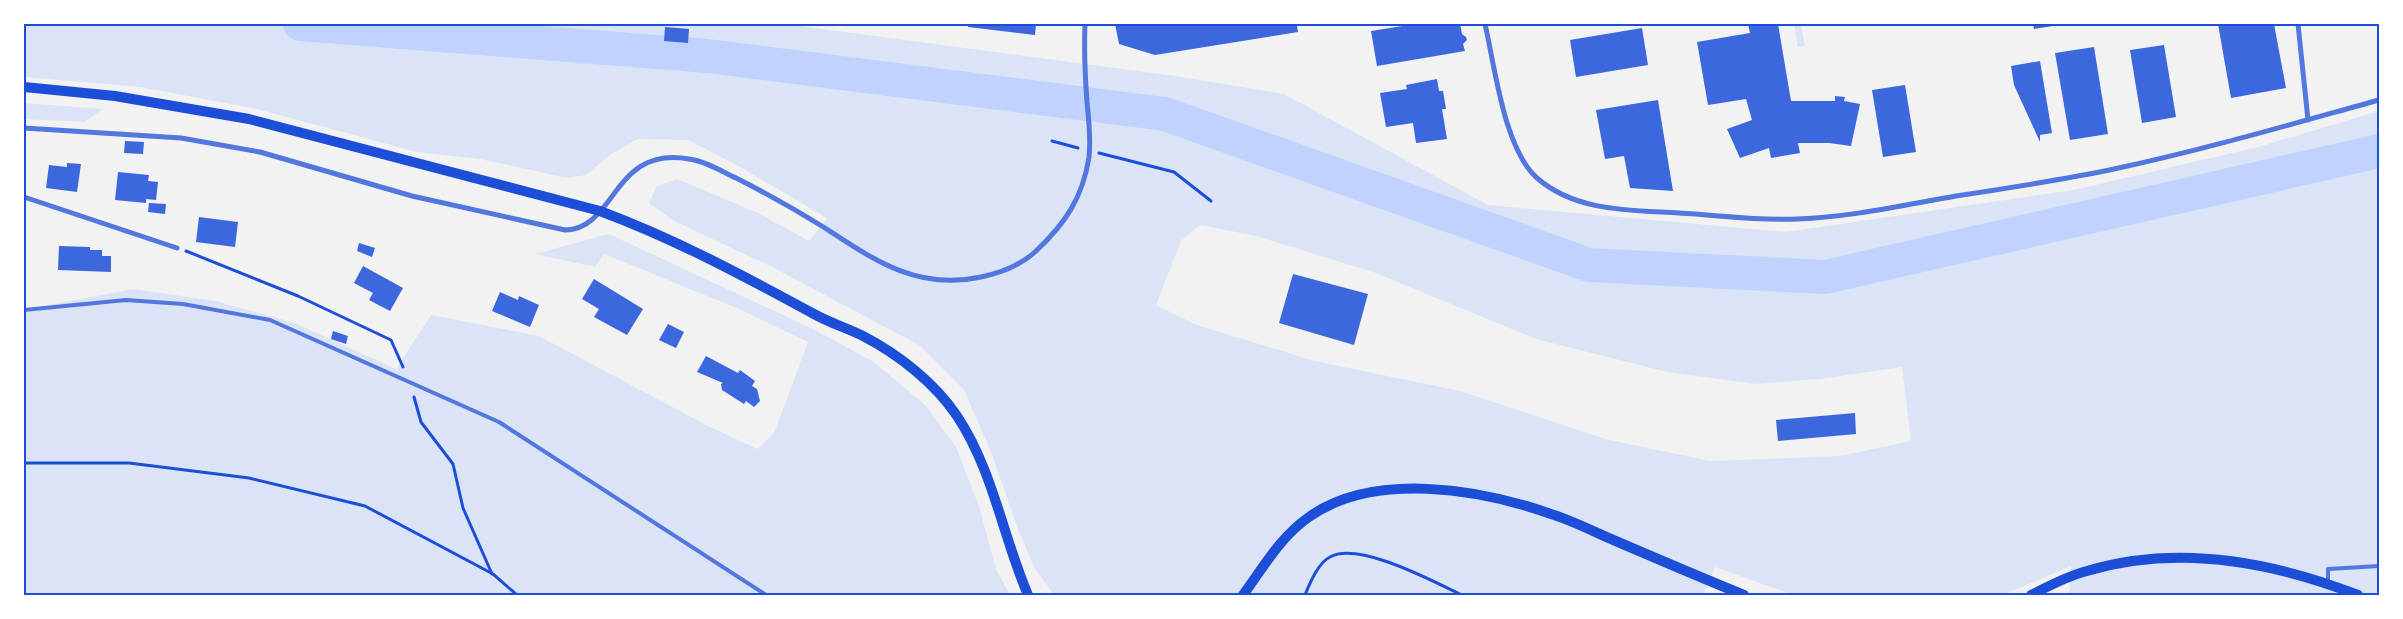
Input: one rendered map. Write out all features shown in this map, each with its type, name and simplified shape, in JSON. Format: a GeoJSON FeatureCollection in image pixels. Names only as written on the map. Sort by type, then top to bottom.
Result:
{"type":"FeatureCollection","features":[{"type":"Feature","properties":{"kind":"main road"},"geometry":{"type":"LineString","coordinates":[[24,87],[115,96],[249,119],[600,211],[647,229],[735,270],[821,318],[864,336],[900,359],[931,386],[957,416],[979,458],[1016,568],[1028,595]]}},
{"type":"Feature","properties":{"kind":"main road"},"geometry":{"type":"LineString","coordinates":[[1244,595],[1281,542],[1294,529],[1318,511],[1354,496],[1380,491],[1412,489],[1475,495],[1552,514],[1744,595]]}},
{"type":"Feature","properties":{"kind":"main road"},"geometry":{"type":"LineString","coordinates":[[2031,595],[2086,571],[2126,561],[2190,557],[2274,568],[2358,595]]}},
{"type":"Feature","properties":{"kind":"street"},"geometry":{"type":"LineString","coordinates":[[24,128],[189,140],[260,152],[412,196],[565,230],[582,227],[600,211],[627,176],[645,162],[668,157],[690,159],[706,164],[769,194],[870,258],[904,272],[931,279],[962,282],[1000,273],[1030,257],[1057,231],[1074,206],[1084,176],[1090,142],[1084,54],[1084,24]]}},
{"type":"Feature","properties":{"kind":"street"},"geometry":{"type":"LineString","coordinates":[[1485,24],[1517,154],[1537,179],[1556,193],[1579,202],[1609,208],[1775,220],[1835,216],[1887,209],[2108,170],[2308,120],[2379,100]]}},
{"type":"Feature","properties":{"kind":"street"},"geometry":{"type":"LineString","coordinates":[[2298,24],[2308,120]]}},
{"type":"Feature","properties":{"kind":"street"},"geometry":{"type":"LineString","coordinates":[[24,197],[177,248]]}},
{"type":"Feature","properties":{"kind":"lane"},"geometry":{"type":"LineString","coordinates":[[24,310],[126,300],[183,304],[270,320],[498,422],[766,595]]}},
{"type":"Feature","properties":{"kind":"lane"},"geometry":{"type":"LineString","coordinates":[[2328,584],[2328,568],[2379,566]]}},
{"type":"Feature","properties":{"kind":"path"},"geometry":{"type":"LineString","coordinates":[[1052,141],[1080,148]]}},
{"type":"Feature","properties":{"kind":"path"},"geometry":{"type":"LineString","coordinates":[[1090,150],[1174,172],[1211,201]]}},
{"type":"Feature","properties":{"kind":"path"},"geometry":{"type":"LineString","coordinates":[[177,248],[298,296],[390,340],[410,383],[420,422],[452,464],[463,508],[493,574]]}},
{"type":"Feature","properties":{"kind":"path"},"geometry":{"type":"LineString","coordinates":[[24,463],[129,463],[249,478],[365,506],[493,574],[517,595]]}},
{"type":"Feature","properties":{"kind":"path"},"geometry":{"type":"LineString","coordinates":[[1305,595],[1323,562],[1330,557],[1352,553],[1377,558],[1462,595]]}},
{"type":"Feature","properties":{"kind":"shaded area"},"geometry":{"type":"Polygon","coordinates":[[[24,24],[785,24],[1175,76],[1284,94],[1488,205],[1785,232],[2074,190],[2258,147],[2379,111],[2379,595],[2069,595],[2071,566],[2003,595],[1793,595],[1715,567],[1703,595],[1054,595],[1034,567],[1017,527],[992,454],[964,390],[919,345],[772,267],[674,221],[649,203],[657,186],[677,179],[758,213],[809,241],[827,218],[735,164],[688,140],[638,139],[611,154],[586,175],[567,178],[480,159],[417,152],[257,109],[140,87],[24,77],[24,24]],[[1200,225],[1181,241],[1156,305],[1197,325],[1315,361],[1460,391],[1609,440],[1711,461],[1840,456],[1911,441],[1902,367],[1820,379],[1756,384],[1667,372],[1536,339],[1376,273],[1256,236],[1200,225]]]}},
{"type":"Feature","properties":{"kind":"shaded area"},"geometry":{"type":"Polygon","coordinates":[[[1794,24],[1801,24],[1805,46],[1798,47],[1794,24]]]}},
{"type":"Feature","properties":{"kind":"shaded area"},"geometry":{"type":"Polygon","coordinates":[[[24,103],[103,109],[84,122],[24,119],[24,103]]]}},
{"type":"Feature","properties":{"kind":"shaded area"},"geometry":{"type":"Polygon","coordinates":[[[609,234],[813,329],[874,362],[925,405],[956,447],[979,506],[996,569],[1010,595],[24,595],[24,310],[133,289],[216,301],[295,323],[396,369],[431,315],[539,336],[708,426],[758,449],[774,433],[808,342],[739,309],[604,254],[595,267],[535,254],[609,234]]]}},
{"type":"Feature","properties":{"kind":"building"},"geometry":{"type":"Polygon","coordinates":[[[968,24],[1036,24],[1035,35],[968,27],[968,24]]]}},
{"type":"Feature","properties":{"kind":"building"},"geometry":{"type":"Polygon","coordinates":[[[1115,24],[1305,25],[1297,26],[1298,32],[1155,55],[1119,44],[1115,24]]]}},
{"type":"Feature","properties":{"kind":"building"},"geometry":{"type":"Polygon","coordinates":[[[1415,24],[1460,24],[1462,34],[1467,40],[1463,44],[1465,51],[1377,66],[1371,31],[1415,24]]]}},
{"type":"Feature","properties":{"kind":"building"},"geometry":{"type":"Polygon","coordinates":[[[1748,24],[1778,24],[1791,101],[1835,101],[1835,96],[1845,97],[1844,101],[1860,104],[1851,146],[1829,143],[1798,143],[1800,153],[1771,158],[1769,148],[1740,158],[1727,129],[1752,120],[1746,99],[1708,105],[1697,42],[1750,33],[1748,24]]]}},
{"type":"Feature","properties":{"kind":"building"},"geometry":{"type":"Polygon","coordinates":[[[2033,24],[2059,24],[2059,25],[2034,29],[2033,24]]]}},
{"type":"Feature","properties":{"kind":"building"},"geometry":{"type":"Polygon","coordinates":[[[2218,24],[2274,24],[2286,88],[2231,98],[2218,24]]]}},
{"type":"Feature","properties":{"kind":"building"},"geometry":{"type":"Polygon","coordinates":[[[665,27],[689,29],[688,43],[664,41],[665,27]]]}},
{"type":"Feature","properties":{"kind":"building"},"geometry":{"type":"Polygon","coordinates":[[[1642,28],[1648,65],[1576,77],[1570,40],[1642,28]]]}},
{"type":"Feature","properties":{"kind":"building"},"geometry":{"type":"Polygon","coordinates":[[[2164,45],[2176,117],[2142,123],[2130,50],[2164,45]]]}},
{"type":"Feature","properties":{"kind":"building"},"geometry":{"type":"Polygon","coordinates":[[[2094,47],[2108,134],[2070,140],[2055,53],[2094,47]]]}},
{"type":"Feature","properties":{"kind":"building"},"geometry":{"type":"Polygon","coordinates":[[[2040,61],[2052,133],[2040,135],[2040,142],[2014,85],[2011,66],[2040,61]]]}},
{"type":"Feature","properties":{"kind":"building"},"geometry":{"type":"Polygon","coordinates":[[[1437,79],[1439,91],[1443,91],[1446,109],[1442,109],[1447,139],[1416,143],[1413,123],[1386,127],[1380,93],[1407,89],[1406,85],[1437,79]]]}},
{"type":"Feature","properties":{"kind":"building"},"geometry":{"type":"Polygon","coordinates":[[[1905,85],[1916,152],[1883,157],[1872,90],[1905,85]]]}},
{"type":"Feature","properties":{"kind":"building"},"geometry":{"type":"Polygon","coordinates":[[[1658,100],[1673,191],[1630,188],[1624,156],[1605,159],[1596,110],[1658,100]]]}},
{"type":"Feature","properties":{"kind":"building"},"geometry":{"type":"Polygon","coordinates":[[[125,141],[144,142],[143,154],[124,153],[125,141]]]}},
{"type":"Feature","properties":{"kind":"building"},"geometry":{"type":"Polygon","coordinates":[[[67,163],[81,164],[77,192],[46,188],[49,165],[67,167],[67,163]]]}},
{"type":"Feature","properties":{"kind":"building"},"geometry":{"type":"Polygon","coordinates":[[[118,172],[149,175],[148,181],[158,182],[156,200],[146,199],[146,203],[115,200],[118,172]]]}},
{"type":"Feature","properties":{"kind":"building"},"geometry":{"type":"Polygon","coordinates":[[[149,203],[166,204],[165,214],[148,212],[149,203]]]}},
{"type":"Feature","properties":{"kind":"building"},"geometry":{"type":"Polygon","coordinates":[[[199,217],[238,222],[235,247],[196,242],[199,217]]]}},
{"type":"Feature","properties":{"kind":"building"},"geometry":{"type":"Polygon","coordinates":[[[359,243],[375,248],[372,257],[357,251],[359,243]]]}},
{"type":"Feature","properties":{"kind":"building"},"geometry":{"type":"Polygon","coordinates":[[[59,246],[90,247],[90,250],[102,250],[102,256],[111,256],[111,272],[58,270],[59,246]]]}},
{"type":"Feature","properties":{"kind":"building"},"geometry":{"type":"Polygon","coordinates":[[[363,266],[403,288],[390,311],[369,300],[373,293],[354,283],[363,266]]]}},
{"type":"Feature","properties":{"kind":"building"},"geometry":{"type":"Polygon","coordinates":[[[1293,274],[1368,294],[1354,345],[1279,323],[1293,274]]]}},
{"type":"Feature","properties":{"kind":"building"},"geometry":{"type":"Polygon","coordinates":[[[594,279],[643,309],[627,335],[594,317],[599,309],[582,299],[594,279]]]}},
{"type":"Feature","properties":{"kind":"building"},"geometry":{"type":"Polygon","coordinates":[[[500,292],[518,300],[519,296],[539,305],[530,327],[492,311],[500,292]]]}},
{"type":"Feature","properties":{"kind":"building"},"geometry":{"type":"Polygon","coordinates":[[[668,324],[684,332],[676,348],[659,340],[668,324]]]}},
{"type":"Feature","properties":{"kind":"building"},"geometry":{"type":"Polygon","coordinates":[[[333,331],[348,336],[346,344],[331,339],[333,331]]]}},
{"type":"Feature","properties":{"kind":"building"},"geometry":{"type":"Polygon","coordinates":[[[706,356],[738,373],[740,370],[755,381],[752,386],[757,389],[760,401],[754,407],[746,401],[744,404],[722,390],[721,384],[723,383],[697,372],[706,356]]]}},
{"type":"Feature","properties":{"kind":"building"},"geometry":{"type":"Polygon","coordinates":[[[1855,413],[1856,434],[1778,441],[1776,420],[1855,413]]]}},
{"type":"Feature","properties":{"kind":"waterway"},"geometry":{"type":"LineString","coordinates":[[300,24],[708,56],[1165,114],[1589,265],[1825,277],[2379,151]]}}]}
